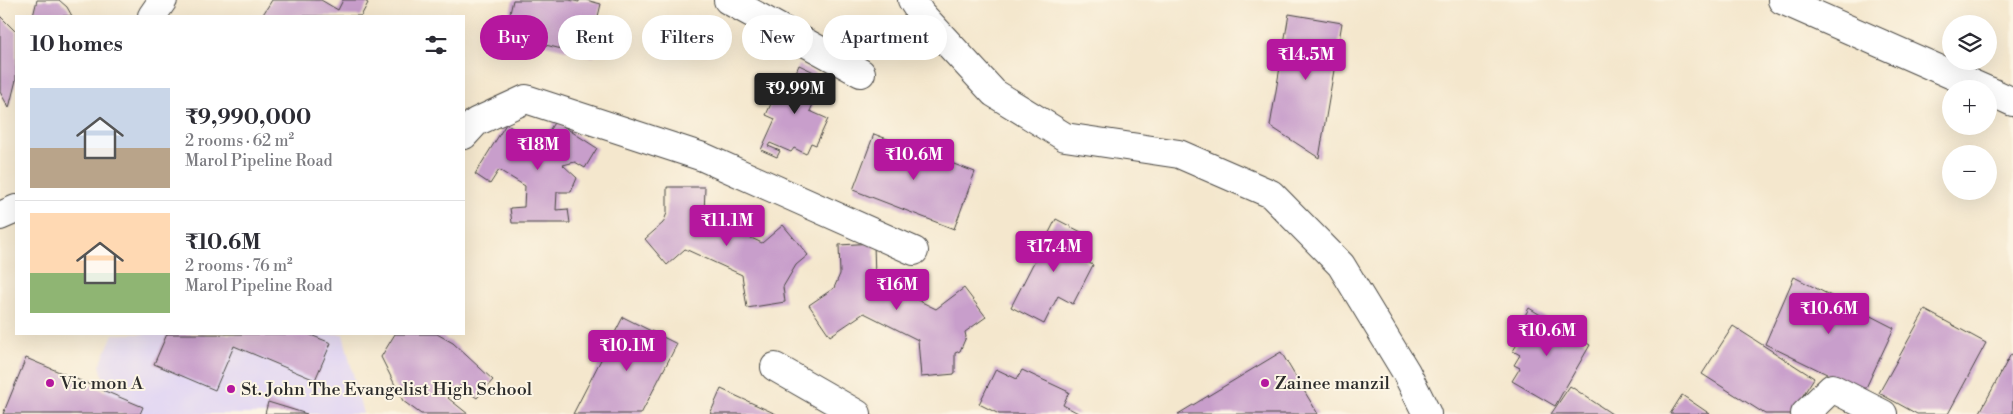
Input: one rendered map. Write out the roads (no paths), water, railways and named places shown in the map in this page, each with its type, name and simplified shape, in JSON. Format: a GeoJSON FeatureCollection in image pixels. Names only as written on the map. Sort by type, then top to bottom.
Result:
{"type":"FeatureCollection","features":[{"type":"Feature","properties":{"kind":"street"},"geometry":{"type":"LineString","coordinates":[[153,15],[163,0]]}},
{"type":"Feature","properties":{"kind":"street"},"geometry":{"type":"LineString","coordinates":[[728,0],[861,73]]}},
{"type":"Feature","properties":{"kind":"street"},"geometry":{"type":"LineString","coordinates":[[912,0],[921,14],[994,93],[1065,137],[1178,154],[1271,194],[1342,264],[1406,372],[1427,414]]}},
{"type":"Feature","properties":{"kind":"street"},"geometry":{"type":"LineString","coordinates":[[1782,0],[1964,80]]}},
{"type":"Feature","properties":{"kind":"street"},"geometry":{"type":"LineString","coordinates":[[1997,95],[2013,102]]}},
{"type":"Feature","properties":{"kind":"street"},"geometry":{"type":"LineString","coordinates":[[465,134],[476,122],[526,99],[703,157],[914,251]]}},
{"type":"Feature","properties":{"kind":"street"},"geometry":{"type":"LineString","coordinates":[[0,216],[15,209]]}},
{"type":"Feature","properties":{"kind":"street"},"geometry":{"type":"LineString","coordinates":[[775,367],[857,414]]}},
{"type":"Feature","properties":{"kind":"street"},"geometry":{"type":"LineString","coordinates":[[1805,414],[1832,388],[1883,414]]}},
{"type":"Feature","properties":{"kind":"place","name":"Vic mon A"},"geometry":{"type":"Point","coordinates":[50,383]}},
{"type":"Feature","properties":{"kind":"place","name":"Zainee manzil"},"geometry":{"type":"Point","coordinates":[1265,383]}},
{"type":"Feature","properties":{"kind":"place","name":"St. John The Evangelist High School"},"geometry":{"type":"Point","coordinates":[231,389]}}]}
